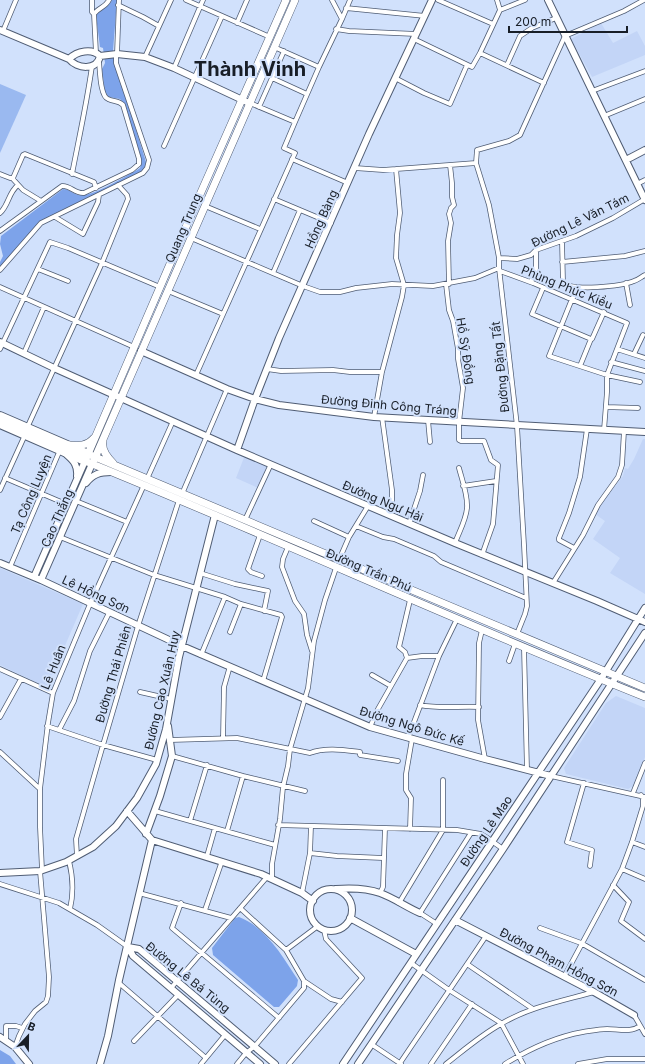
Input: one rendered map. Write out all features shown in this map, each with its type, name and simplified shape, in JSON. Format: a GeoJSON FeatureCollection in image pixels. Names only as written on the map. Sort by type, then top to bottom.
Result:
{"type":"FeatureCollection","features":[{"type":"Feature","properties":{"kind":"highway"},"geometry":{"type":"LineString","coordinates":[[0,416],[26,431],[63,449],[90,459]]}},
{"type":"Feature","properties":{"kind":"highway"},"geometry":{"type":"LineString","coordinates":[[0,424],[26,431]]}},
{"type":"Feature","properties":{"kind":"main road","name":"Quang Trung"},"geometry":{"type":"LineString","coordinates":[[90,459],[100,436],[121,397],[224,162],[270,37],[286,0]]}},
{"type":"Feature","properties":{"kind":"main road","name":"Quang Trung"},"geometry":{"type":"LineString","coordinates":[[100,436],[114,394],[216,159],[274,47],[295,0]]}},
{"type":"Feature","properties":{"kind":"main road"},"geometry":{"type":"LineString","coordinates":[[216,159],[224,162]]}},
{"type":"Feature","properties":{"kind":"main road"},"geometry":{"type":"LineString","coordinates":[[160,287],[168,291]]}},
{"type":"Feature","properties":{"kind":"main road"},"geometry":{"type":"LineString","coordinates":[[134,347],[141,350]]}},
{"type":"Feature","properties":{"kind":"main road"},"geometry":{"type":"LineString","coordinates":[[63,449],[87,444],[100,436],[104,452],[114,469]]}},
{"type":"Feature","properties":{"kind":"main road","name":"Đường Trần Phú"},"geometry":{"type":"LineString","coordinates":[[90,459],[216,512],[260,535],[410,600],[645,697]]}},
{"type":"Feature","properties":{"kind":"main road","name":"Đường Trần Phú"},"geometry":{"type":"LineString","coordinates":[[216,512],[245,521],[645,688]]}},
{"type":"Feature","properties":{"kind":"main road"},"geometry":{"type":"LineString","coordinates":[[336,568],[339,560]]}},
{"type":"Feature","properties":{"kind":"main road"},"geometry":{"type":"LineString","coordinates":[[410,600],[414,591]]}},
{"type":"Feature","properties":{"kind":"main road"},"geometry":{"type":"LineString","coordinates":[[468,624],[471,615]]}},
{"type":"Feature","properties":{"kind":"street"},"geometry":{"type":"LineString","coordinates":[[16,0],[1,30],[69,59],[76,65],[96,65],[100,57]]}},
{"type":"Feature","properties":{"kind":"street"},"geometry":{"type":"LineString","coordinates":[[0,232],[63,186],[68,186],[81,194],[136,168],[139,162],[123,105],[119,102],[108,99],[103,95],[100,57],[94,14],[92,12],[92,0]]}},
{"type":"Feature","properties":{"kind":"street"},"geometry":{"type":"LineString","coordinates":[[94,14],[97,10],[106,6],[109,0]]}},
{"type":"Feature","properties":{"kind":"street"},"geometry":{"type":"LineString","coordinates":[[145,57],[170,0]]}},
{"type":"Feature","properties":{"kind":"street"},"geometry":{"type":"LineString","coordinates":[[186,0],[270,37]]}},
{"type":"Feature","properties":{"kind":"street"},"geometry":{"type":"LineString","coordinates":[[174,68],[203,0]]}},
{"type":"Feature","properties":{"kind":"street"},"geometry":{"type":"LineString","coordinates":[[237,23],[246,0]]}},
{"type":"Feature","properties":{"kind":"street"},"geometry":{"type":"LineString","coordinates":[[332,0],[342,19]]}},
{"type":"Feature","properties":{"kind":"street"},"geometry":{"type":"LineString","coordinates":[[196,375],[295,153],[284,148],[350,0]]}},
{"type":"Feature","properties":{"kind":"street","name":"Hồng Bàng"},"geometry":{"type":"LineString","coordinates":[[237,450],[267,369],[369,134],[432,0]]}},
{"type":"Feature","properties":{"kind":"street"},"geometry":{"type":"LineString","coordinates":[[438,0],[493,24]]}},
{"type":"Feature","properties":{"kind":"street"},"geometry":{"type":"LineString","coordinates":[[497,0],[500,10]]}},
{"type":"Feature","properties":{"kind":"street"},"geometry":{"type":"LineString","coordinates":[[336,29],[415,36],[472,67],[500,10],[525,0]]}},
{"type":"Feature","properties":{"kind":"street"},"geometry":{"type":"LineString","coordinates":[[548,0],[645,200]]}},
{"type":"Feature","properties":{"kind":"street"},"geometry":{"type":"LineString","coordinates":[[355,168],[383,170],[476,163],[477,150],[520,135],[565,36],[624,11],[644,0]]}},
{"type":"Feature","properties":{"kind":"street"},"geometry":{"type":"LineString","coordinates":[[0,270],[38,226],[143,173],[146,170],[149,163],[116,63],[119,2],[159,26]]}},
{"type":"Feature","properties":{"kind":"street"},"geometry":{"type":"LineString","coordinates":[[346,8],[425,16]]}},
{"type":"Feature","properties":{"kind":"street"},"geometry":{"type":"LineString","coordinates":[[164,146],[222,16]]}},
{"type":"Feature","properties":{"kind":"street"},"geometry":{"type":"LineString","coordinates":[[506,65],[520,36],[532,28],[556,18]]}},
{"type":"Feature","properties":{"kind":"street"},"geometry":{"type":"LineString","coordinates":[[274,47],[319,67]]}},
{"type":"Feature","properties":{"kind":"street"},"geometry":{"type":"LineString","coordinates":[[259,107],[284,51]]}},
{"type":"Feature","properties":{"kind":"street"},"geometry":{"type":"LineString","coordinates":[[69,59],[72,56],[81,53],[92,52],[100,57],[116,54],[145,57],[174,68],[295,122]]}},
{"type":"Feature","properties":{"kind":"street"},"geometry":{"type":"LineString","coordinates":[[480,53],[544,83]]}},
{"type":"Feature","properties":{"kind":"street"},"geometry":{"type":"LineString","coordinates":[[395,78],[450,104],[467,65]]}},
{"type":"Feature","properties":{"kind":"street"},"geometry":{"type":"LineString","coordinates":[[72,174],[87,104],[92,66]]}},
{"type":"Feature","properties":{"kind":"street"},"geometry":{"type":"LineString","coordinates":[[592,91],[645,72]]}},
{"type":"Feature","properties":{"kind":"street"},"geometry":{"type":"LineString","coordinates":[[272,78],[307,94]]}},
{"type":"Feature","properties":{"kind":"street"},"geometry":{"type":"LineString","coordinates":[[604,116],[645,99]]}},
{"type":"Feature","properties":{"kind":"street"},"geometry":{"type":"LineString","coordinates":[[626,160],[645,150]]}},
{"type":"Feature","properties":{"kind":"street"},"geometry":{"type":"LineString","coordinates":[[12,178],[24,154],[94,182],[96,188]]}},
{"type":"Feature","properties":{"kind":"street"},"geometry":{"type":"LineString","coordinates":[[292,159],[348,183]]}},
{"type":"Feature","properties":{"kind":"street","name":"Đường Đặng Tất"},"geometry":{"type":"LineString","coordinates":[[476,163],[489,205],[499,258],[499,270],[517,426],[526,598],[526,609],[517,634]]}},
{"type":"Feature","properties":{"kind":"street","name":"Hồ Sỹ Đồng"},"geometry":{"type":"LineString","coordinates":[[450,165],[454,205],[449,214],[451,223],[448,241],[447,284],[449,310],[453,321],[463,388],[459,422],[460,440],[484,442],[491,460],[498,465],[496,481]]}},
{"type":"Feature","properties":{"kind":"street"},"geometry":{"type":"LineString","coordinates":[[374,417],[382,372],[404,285],[396,258],[400,212],[396,169]]}},
{"type":"Feature","properties":{"kind":"street"},"geometry":{"type":"LineString","coordinates":[[0,174],[12,178],[18,185],[41,201]]}},
{"type":"Feature","properties":{"kind":"street"},"geometry":{"type":"LineString","coordinates":[[638,184],[645,180]]}},
{"type":"Feature","properties":{"kind":"street"},"geometry":{"type":"LineString","coordinates":[[0,213],[4,209],[11,193],[18,185]]}},
{"type":"Feature","properties":{"kind":"street"},"geometry":{"type":"LineString","coordinates":[[0,490],[102,263],[128,197],[118,185]]}},
{"type":"Feature","properties":{"kind":"street"},"geometry":{"type":"LineString","coordinates":[[55,217],[83,234],[98,202],[99,195]]}},
{"type":"Feature","properties":{"kind":"street"},"geometry":{"type":"LineString","coordinates":[[274,199],[331,223]]}},
{"type":"Feature","properties":{"kind":"street","name":"Đường Lê Văn Tám"},"geometry":{"type":"LineString","coordinates":[[499,258],[517,259],[530,255],[536,250],[576,236],[645,200]]}},
{"type":"Feature","properties":{"kind":"street"},"geometry":{"type":"LineString","coordinates":[[205,206],[260,230]]}},
{"type":"Feature","properties":{"kind":"street"},"geometry":{"type":"LineString","coordinates":[[273,273],[300,210]]}},
{"type":"Feature","properties":{"kind":"street"},"geometry":{"type":"LineString","coordinates":[[191,238],[320,292],[340,292],[356,288],[392,284],[433,286],[475,278],[499,270]]}},
{"type":"Feature","properties":{"kind":"street"},"geometry":{"type":"LineString","coordinates":[[562,241],[563,282],[565,284],[580,288],[626,283],[645,276]]}},
{"type":"Feature","properties":{"kind":"street"},"geometry":{"type":"LineString","coordinates":[[1,345],[25,298],[50,242],[160,287]]}},
{"type":"Feature","properties":{"kind":"street"},"geometry":{"type":"LineString","coordinates":[[531,282],[536,269],[536,250]]}},
{"type":"Feature","properties":{"kind":"street"},"geometry":{"type":"LineString","coordinates":[[562,262],[625,256],[645,251]]}},
{"type":"Feature","properties":{"kind":"street"},"geometry":{"type":"LineString","coordinates":[[38,269],[68,281]]}},
{"type":"Feature","properties":{"kind":"street","name":"Phùng Phúc Kiều"},"geometry":{"type":"LineString","coordinates":[[499,270],[604,312],[627,323],[617,349]]}},
{"type":"Feature","properties":{"kind":"street"},"geometry":{"type":"LineString","coordinates":[[626,283],[630,305]]}},
{"type":"Feature","properties":{"kind":"street"},"geometry":{"type":"LineString","coordinates":[[0,287],[134,347]]}},
{"type":"Feature","properties":{"kind":"street"},"geometry":{"type":"LineString","coordinates":[[543,288],[532,314],[591,340]]}},
{"type":"Feature","properties":{"kind":"street"},"geometry":{"type":"LineString","coordinates":[[580,288],[572,299],[560,326],[550,356],[607,375],[640,382]]}},
{"type":"Feature","properties":{"kind":"street"},"geometry":{"type":"LineString","coordinates":[[168,291],[223,314]]}},
{"type":"Feature","properties":{"kind":"street"},"geometry":{"type":"LineString","coordinates":[[24,353],[44,307]]}},
{"type":"Feature","properties":{"kind":"street"},"geometry":{"type":"LineString","coordinates":[[580,366],[604,312]]}},
{"type":"Feature","properties":{"kind":"street"},"geometry":{"type":"LineString","coordinates":[[634,354],[643,335]]}},
{"type":"Feature","properties":{"kind":"street","name":"Đường Ngư Hải"},"geometry":{"type":"LineString","coordinates":[[1,345],[24,353],[54,368],[237,450],[388,515],[645,622]]}},
{"type":"Feature","properties":{"kind":"street"},"geometry":{"type":"LineString","coordinates":[[604,430],[607,375],[617,349],[645,358]]}},
{"type":"Feature","properties":{"kind":"street","name":"Đường Đinh Công Tráng"},"geometry":{"type":"LineString","coordinates":[[141,350],[226,389],[255,399],[280,405],[374,417],[645,432]]}},
{"type":"Feature","properties":{"kind":"street"},"geometry":{"type":"LineString","coordinates":[[611,362],[645,371]]}},
{"type":"Feature","properties":{"kind":"street"},"geometry":{"type":"LineString","coordinates":[[267,369],[281,371],[333,370],[350,372],[382,372]]}},
{"type":"Feature","properties":{"kind":"street","name":"Đường Thái Phiên"},"geometry":{"type":"LineString","coordinates":[[77,856],[76,839],[102,745],[154,575],[180,497],[226,389]]}},
{"type":"Feature","properties":{"kind":"street"},"geometry":{"type":"LineString","coordinates":[[606,407],[638,408]]}},
{"type":"Feature","properties":{"kind":"street"},"geometry":{"type":"LineString","coordinates":[[382,417],[392,490],[392,501],[388,515]]}},
{"type":"Feature","properties":{"kind":"street"},"geometry":{"type":"LineString","coordinates":[[428,420],[430,442]]}},
{"type":"Feature","properties":{"kind":"street","name":"Lê Huân"},"geometry":{"type":"LineString","coordinates":[[15,1047],[22,1028],[35,1011],[46,1002],[48,996],[49,977],[42,897],[40,789],[47,726],[53,693],[90,604],[173,421]]}},
{"type":"Feature","properties":{"kind":"street"},"geometry":{"type":"LineString","coordinates":[[574,548],[561,542],[559,538],[569,513],[580,476],[587,429]]}},
{"type":"Feature","properties":{"kind":"street"},"geometry":{"type":"LineString","coordinates":[[553,583],[583,535],[598,505],[615,483],[620,473],[624,431]]}},
{"type":"Feature","properties":{"kind":"street"},"geometry":{"type":"LineString","coordinates":[[63,449],[76,465],[77,474],[75,484]]}},
{"type":"Feature","properties":{"kind":"street","name":"Tạ Công Luyện"},"geometry":{"type":"LineString","coordinates":[[10,567],[63,449]]}},
{"type":"Feature","properties":{"kind":"street"},"geometry":{"type":"LineString","coordinates":[[34,577],[75,484],[90,459]]}},
{"type":"Feature","properties":{"kind":"street","name":"Cao Thắng"},"geometry":{"type":"LineString","coordinates":[[41,580],[82,487],[90,459]]}},
{"type":"Feature","properties":{"kind":"street"},"geometry":{"type":"LineString","coordinates":[[245,521],[271,464]]}},
{"type":"Feature","properties":{"kind":"street"},"geometry":{"type":"LineString","coordinates":[[455,543],[466,513],[467,505],[459,468]]}},
{"type":"Feature","properties":{"kind":"street"},"geometry":{"type":"LineString","coordinates":[[75,484],[82,487],[92,476],[114,469]]}},
{"type":"Feature","properties":{"kind":"street"},"geometry":{"type":"LineString","coordinates":[[409,524],[419,495],[423,475]]}},
{"type":"Feature","properties":{"kind":"street"},"geometry":{"type":"LineString","coordinates":[[5,478],[66,504]]}},
{"type":"Feature","properties":{"kind":"street"},"geometry":{"type":"LineString","coordinates":[[463,486],[496,481],[493,524],[482,555]]}},
{"type":"Feature","properties":{"kind":"street"},"geometry":{"type":"LineString","coordinates":[[76,501],[127,522]]}},
{"type":"Feature","properties":{"kind":"street"},"geometry":{"type":"LineString","coordinates":[[339,560],[349,537],[368,506]]}},
{"type":"Feature","properties":{"kind":"street","name":"Đường Cao Xuân Huy"},"geometry":{"type":"LineString","coordinates":[[0,873],[41,871],[77,856],[93,847],[116,826],[137,798],[157,760],[167,722],[182,646],[216,512]]}},
{"type":"Feature","properties":{"kind":"street"},"geometry":{"type":"LineString","coordinates":[[314,521],[349,537]]}},
{"type":"Feature","properties":{"kind":"street"},"geometry":{"type":"LineString","coordinates":[[356,526],[383,537],[394,539],[434,556],[441,562],[526,598]]}},
{"type":"Feature","properties":{"kind":"street"},"geometry":{"type":"LineString","coordinates":[[53,534],[154,575],[197,587],[241,604],[280,615],[282,617],[263,681]]}},
{"type":"Feature","properties":{"kind":"street"},"geometry":{"type":"LineString","coordinates":[[260,535],[248,569],[251,572],[262,576]]}},
{"type":"Feature","properties":{"kind":"street"},"geometry":{"type":"LineString","coordinates":[[288,547],[283,559],[282,567],[295,601],[304,614],[307,635],[312,653]]}},
{"type":"Feature","properties":{"kind":"street","name":"Lê Hồng Sơn"},"geometry":{"type":"LineString","coordinates":[[0,563],[41,580],[182,646]]}},
{"type":"Feature","properties":{"kind":"street"},"geometry":{"type":"LineString","coordinates":[[171,988],[240,908],[270,878],[290,749],[308,688],[314,641],[325,600],[336,568]]}},
{"type":"Feature","properties":{"kind":"street"},"geometry":{"type":"LineString","coordinates":[[200,573],[235,584],[268,591],[264,610]]}},
{"type":"Feature","properties":{"kind":"street"},"geometry":{"type":"LineString","coordinates":[[201,655],[225,597]]}},
{"type":"Feature","properties":{"kind":"street"},"geometry":{"type":"LineString","coordinates":[[370,727],[378,709],[407,658],[405,652],[399,647],[410,600]]}},
{"type":"Feature","properties":{"kind":"street"},"geometry":{"type":"LineString","coordinates":[[230,632],[241,604]]}},
{"type":"Feature","properties":{"kind":"street","name":"Đường Lê Mao"},"geometry":{"type":"LineString","coordinates":[[342,1064],[601,680],[645,608]]}},
{"type":"Feature","properties":{"kind":"street"},"geometry":{"type":"LineString","coordinates":[[59,730],[74,701],[90,651],[110,613]]}},
{"type":"Feature","properties":{"kind":"street"},"geometry":{"type":"LineString","coordinates":[[410,829],[411,798],[406,790],[406,774],[410,738],[420,705],[439,656],[457,619]]}},
{"type":"Feature","properties":{"kind":"street"},"geometry":{"type":"LineString","coordinates":[[482,630],[479,643],[479,723],[485,759]]}},
{"type":"Feature","properties":{"kind":"street","name":"Đường Lê Mao"},"geometry":{"type":"LineString","coordinates":[[358,1064],[618,677],[645,633]]}},
{"type":"Feature","properties":{"kind":"street"},"geometry":{"type":"LineString","coordinates":[[509,661],[515,644]]}},
{"type":"Feature","properties":{"kind":"street","name":"Đường Ngô Đức Kế"},"geometry":{"type":"LineString","coordinates":[[182,646],[370,727],[538,773],[643,796]]}},
{"type":"Feature","properties":{"kind":"street"},"geometry":{"type":"LineString","coordinates":[[524,648],[527,770]]}},
{"type":"Feature","properties":{"kind":"street"},"geometry":{"type":"LineString","coordinates":[[407,658],[439,656]]}},
{"type":"Feature","properties":{"kind":"street"},"geometry":{"type":"LineString","coordinates":[[223,738],[224,687],[230,666]]}},
{"type":"Feature","properties":{"kind":"street"},"geometry":{"type":"LineString","coordinates":[[0,669],[53,693]]}},
{"type":"Feature","properties":{"kind":"street"},"geometry":{"type":"LineString","coordinates":[[372,675],[391,686]]}},
{"type":"Feature","properties":{"kind":"street"},"geometry":{"type":"LineString","coordinates":[[0,717],[21,679]]}},
{"type":"Feature","properties":{"kind":"street"},"geometry":{"type":"LineString","coordinates":[[140,692],[171,699]]}},
{"type":"Feature","properties":{"kind":"street"},"geometry":{"type":"LineString","coordinates":[[0,704],[6,707]]}},
{"type":"Feature","properties":{"kind":"street"},"geometry":{"type":"LineString","coordinates":[[420,705],[435,708],[454,706],[479,707]]}},
{"type":"Feature","properties":{"kind":"street"},"geometry":{"type":"LineString","coordinates":[[146,834],[155,811],[172,756],[167,722]]}},
{"type":"Feature","properties":{"kind":"street"},"geometry":{"type":"LineString","coordinates":[[47,726],[102,745],[157,760]]}},
{"type":"Feature","properties":{"kind":"street"},"geometry":{"type":"LineString","coordinates":[[170,740],[237,738],[310,753],[318,750],[360,752],[360,755],[398,761]]}},
{"type":"Feature","properties":{"kind":"street"},"geometry":{"type":"LineString","coordinates":[[0,752],[40,789]]}},
{"type":"Feature","properties":{"kind":"street"},"geometry":{"type":"LineString","coordinates":[[172,756],[283,787],[305,791]]}},
{"type":"Feature","properties":{"kind":"street"},"geometry":{"type":"LineString","coordinates":[[190,821],[207,765]]}},
{"type":"Feature","properties":{"kind":"street"},"geometry":{"type":"LineString","coordinates":[[633,793],[645,765]]}},
{"type":"Feature","properties":{"kind":"street"},"geometry":{"type":"LineString","coordinates":[[227,831],[243,776]]}},
{"type":"Feature","properties":{"kind":"street"},"geometry":{"type":"LineString","coordinates":[[399,903],[443,830],[443,780]]}},
{"type":"Feature","properties":{"kind":"street"},"geometry":{"type":"LineString","coordinates":[[584,783],[567,842],[592,850],[590,866]]}},
{"type":"Feature","properties":{"kind":"street"},"geometry":{"type":"LineString","coordinates":[[564,977],[622,869],[643,806],[643,796]]}},
{"type":"Feature","properties":{"kind":"street"},"geometry":{"type":"LineString","coordinates":[[127,811],[152,840],[207,856],[270,878],[302,893],[313,901]]}},
{"type":"Feature","properties":{"kind":"street"},"geometry":{"type":"LineString","coordinates":[[155,811],[275,845]]}},
{"type":"Feature","properties":{"kind":"street"},"geometry":{"type":"LineString","coordinates":[[278,825],[471,832],[481,834],[503,849]]}},
{"type":"Feature","properties":{"kind":"street"},"geometry":{"type":"LineString","coordinates":[[302,893],[310,853],[311,826]]}},
{"type":"Feature","properties":{"kind":"street"},"geometry":{"type":"LineString","coordinates":[[207,856],[215,828]]}},
{"type":"Feature","properties":{"kind":"street"},"geometry":{"type":"LineString","coordinates":[[380,893],[383,887],[385,828]]}},
{"type":"Feature","properties":{"kind":"street"},"geometry":{"type":"LineString","coordinates":[[420,913],[471,832]]}},
{"type":"Feature","properties":{"kind":"street"},"geometry":{"type":"LineString","coordinates":[[100,1064],[108,1036],[118,983],[128,947],[152,840]]}},
{"type":"Feature","properties":{"kind":"street"},"geometry":{"type":"LineString","coordinates":[[632,842],[645,847]]}},
{"type":"Feature","properties":{"kind":"street"},"geometry":{"type":"LineString","coordinates":[[310,853],[383,858]]}},
{"type":"Feature","properties":{"kind":"street"},"geometry":{"type":"LineString","coordinates":[[69,860],[73,881],[73,896],[70,909]]}},
{"type":"Feature","properties":{"kind":"street"},"geometry":{"type":"LineString","coordinates":[[206,910],[222,861]]}},
{"type":"Feature","properties":{"kind":"street"},"geometry":{"type":"LineString","coordinates":[[622,869],[645,879]]}},
{"type":"Feature","properties":{"kind":"street"},"geometry":{"type":"LineString","coordinates":[[0,884],[60,903],[97,925],[128,947]]}},
{"type":"Feature","properties":{"kind":"street"},"geometry":{"type":"LineString","coordinates":[[613,885],[629,902],[621,921],[644,937]]}},
{"type":"Feature","properties":{"kind":"street"},"geometry":{"type":"LineString","coordinates":[[335,890],[341,892],[350,901],[352,907],[350,918],[344,926],[338,930],[324,930],[318,926],[311,914],[310,907],[316,895],[322,892],[346,888],[364,889],[380,893],[420,913],[437,924]]}},
{"type":"Feature","properties":{"kind":"street"},"geometry":{"type":"LineString","coordinates":[[139,893],[181,903],[232,918]]}},
{"type":"Feature","properties":{"kind":"street"},"geometry":{"type":"LineString","coordinates":[[181,903],[172,928],[278,1018]]}},
{"type":"Feature","properties":{"kind":"street"},"geometry":{"type":"LineString","coordinates":[[240,908],[286,950],[304,981],[331,999],[342,1002]]}},
{"type":"Feature","properties":{"kind":"street"},"geometry":{"type":"LineString","coordinates":[[350,918],[416,954]]}},
{"type":"Feature","properties":{"kind":"street","name":"Đường Phạm Hồng Sơn"},"geometry":{"type":"LineString","coordinates":[[455,920],[594,992],[634,1015],[645,1034]]}},
{"type":"Feature","properties":{"kind":"street"},"geometry":{"type":"LineString","coordinates":[[286,950],[318,926]]}},
{"type":"Feature","properties":{"kind":"street"},"geometry":{"type":"LineString","coordinates":[[540,928],[581,943],[645,980]]}},
{"type":"Feature","properties":{"kind":"street"},"geometry":{"type":"LineString","coordinates":[[289,1064],[362,978],[326,939],[324,930]]}},
{"type":"Feature","properties":{"kind":"street"},"geometry":{"type":"LineString","coordinates":[[371,1044],[401,1064],[486,936]]}},
{"type":"Feature","properties":{"kind":"street","name":"Đường Lê Bá Tùng"},"geometry":{"type":"LineString","coordinates":[[128,947],[139,949],[275,1064]]}},
{"type":"Feature","properties":{"kind":"street","name":"Đường Lê Bá Tùng"},"geometry":{"type":"LineString","coordinates":[[128,947],[133,956],[260,1064]]}},
{"type":"Feature","properties":{"kind":"street"},"geometry":{"type":"LineString","coordinates":[[411,963],[449,990],[501,1023],[523,1064]]}},
{"type":"Feature","properties":{"kind":"street"},"geometry":{"type":"LineString","coordinates":[[467,964],[533,1009]]}},
{"type":"Feature","properties":{"kind":"street"},"geometry":{"type":"LineString","coordinates":[[237,1064],[246,1053],[255,1046],[304,988],[304,981]]}},
{"type":"Feature","properties":{"kind":"street"},"geometry":{"type":"LineString","coordinates":[[118,983],[206,1058]]}},
{"type":"Feature","properties":{"kind":"street"},"geometry":{"type":"LineString","coordinates":[[446,1064],[479,1037],[501,1023],[533,1009],[594,992]]}},
{"type":"Feature","properties":{"kind":"street"},"geometry":{"type":"LineString","coordinates":[[134,1042],[178,995]]}},
{"type":"Feature","properties":{"kind":"street"},"geometry":{"type":"LineString","coordinates":[[431,1064],[472,1004]]}},
{"type":"Feature","properties":{"kind":"street"},"geometry":{"type":"LineString","coordinates":[[22,1028],[16,1026],[6,1026],[3,1038],[15,1047],[29,1064]]}},
{"type":"Feature","properties":{"kind":"street"},"geometry":{"type":"LineString","coordinates":[[505,1064],[540,1045],[582,1032],[606,1029],[633,1030],[640,1026]]}},
{"type":"Feature","properties":{"kind":"street"},"geometry":{"type":"LineString","coordinates":[[201,1064],[225,1035]]}},
{"type":"Feature","properties":{"kind":"street"},"geometry":{"type":"LineString","coordinates":[[578,1064],[607,1059],[645,1060],[645,1064]]}},
{"type":"Feature","properties":{"kind":"shaded area"},"geometry":{"type":"Polygon","coordinates":[[[112,0],[117,0],[113,51],[115,62],[146,166],[142,172],[39,223],[0,267],[0,262],[3,256],[0,244],[1,236],[63,189],[78,195],[89,194],[110,185],[140,168],[142,162],[125,105],[120,99],[109,97],[105,92],[102,69],[105,63],[103,48],[100,47],[96,16],[99,11],[108,5],[112,0]]]}},
{"type":"Feature","properties":{"kind":"shaded area"},"geometry":{"type":"Polygon","coordinates":[[[601,23],[613,43],[637,31],[645,46],[645,55],[592,77],[571,39],[601,23]]]}},
{"type":"Feature","properties":{"kind":"shaded area"},"geometry":{"type":"Polygon","coordinates":[[[0,84],[26,95],[0,153],[0,84]]]}},
{"type":"Feature","properties":{"kind":"shaded area"},"geometry":{"type":"Polygon","coordinates":[[[643,439],[645,439],[645,594],[610,573],[620,558],[593,539],[605,521],[595,514],[597,510],[623,476],[625,468],[628,469],[643,439]]]}},
{"type":"Feature","properties":{"kind":"shaded area"},"geometry":{"type":"Polygon","coordinates":[[[245,455],[267,465],[258,488],[236,478],[245,455]]]}},
{"type":"Feature","properties":{"kind":"shaded area"},"geometry":{"type":"Polygon","coordinates":[[[0,568],[83,604],[48,685],[44,686],[0,665],[0,568]]]}},
{"type":"Feature","properties":{"kind":"shaded area"},"geometry":{"type":"Polygon","coordinates":[[[616,696],[645,708],[645,757],[633,786],[628,789],[566,774],[564,768],[606,703],[616,696]]]}},
{"type":"Feature","properties":{"kind":"shaded area"},"geometry":{"type":"Polygon","coordinates":[[[239,917],[258,928],[266,935],[298,980],[297,986],[279,1007],[274,1007],[213,955],[212,948],[235,918],[239,917]]]}},
{"type":"Feature","properties":{"kind":"shaded area"},"geometry":{"type":"Polygon","coordinates":[[[0,1050],[10,1056],[16,1064],[0,1064],[0,1050]]]}},
{"type":"Feature","properties":{"kind":"district","name":"Thành Vinh"},"geometry":{"type":"Point","coordinates":[250,69]}}]}
